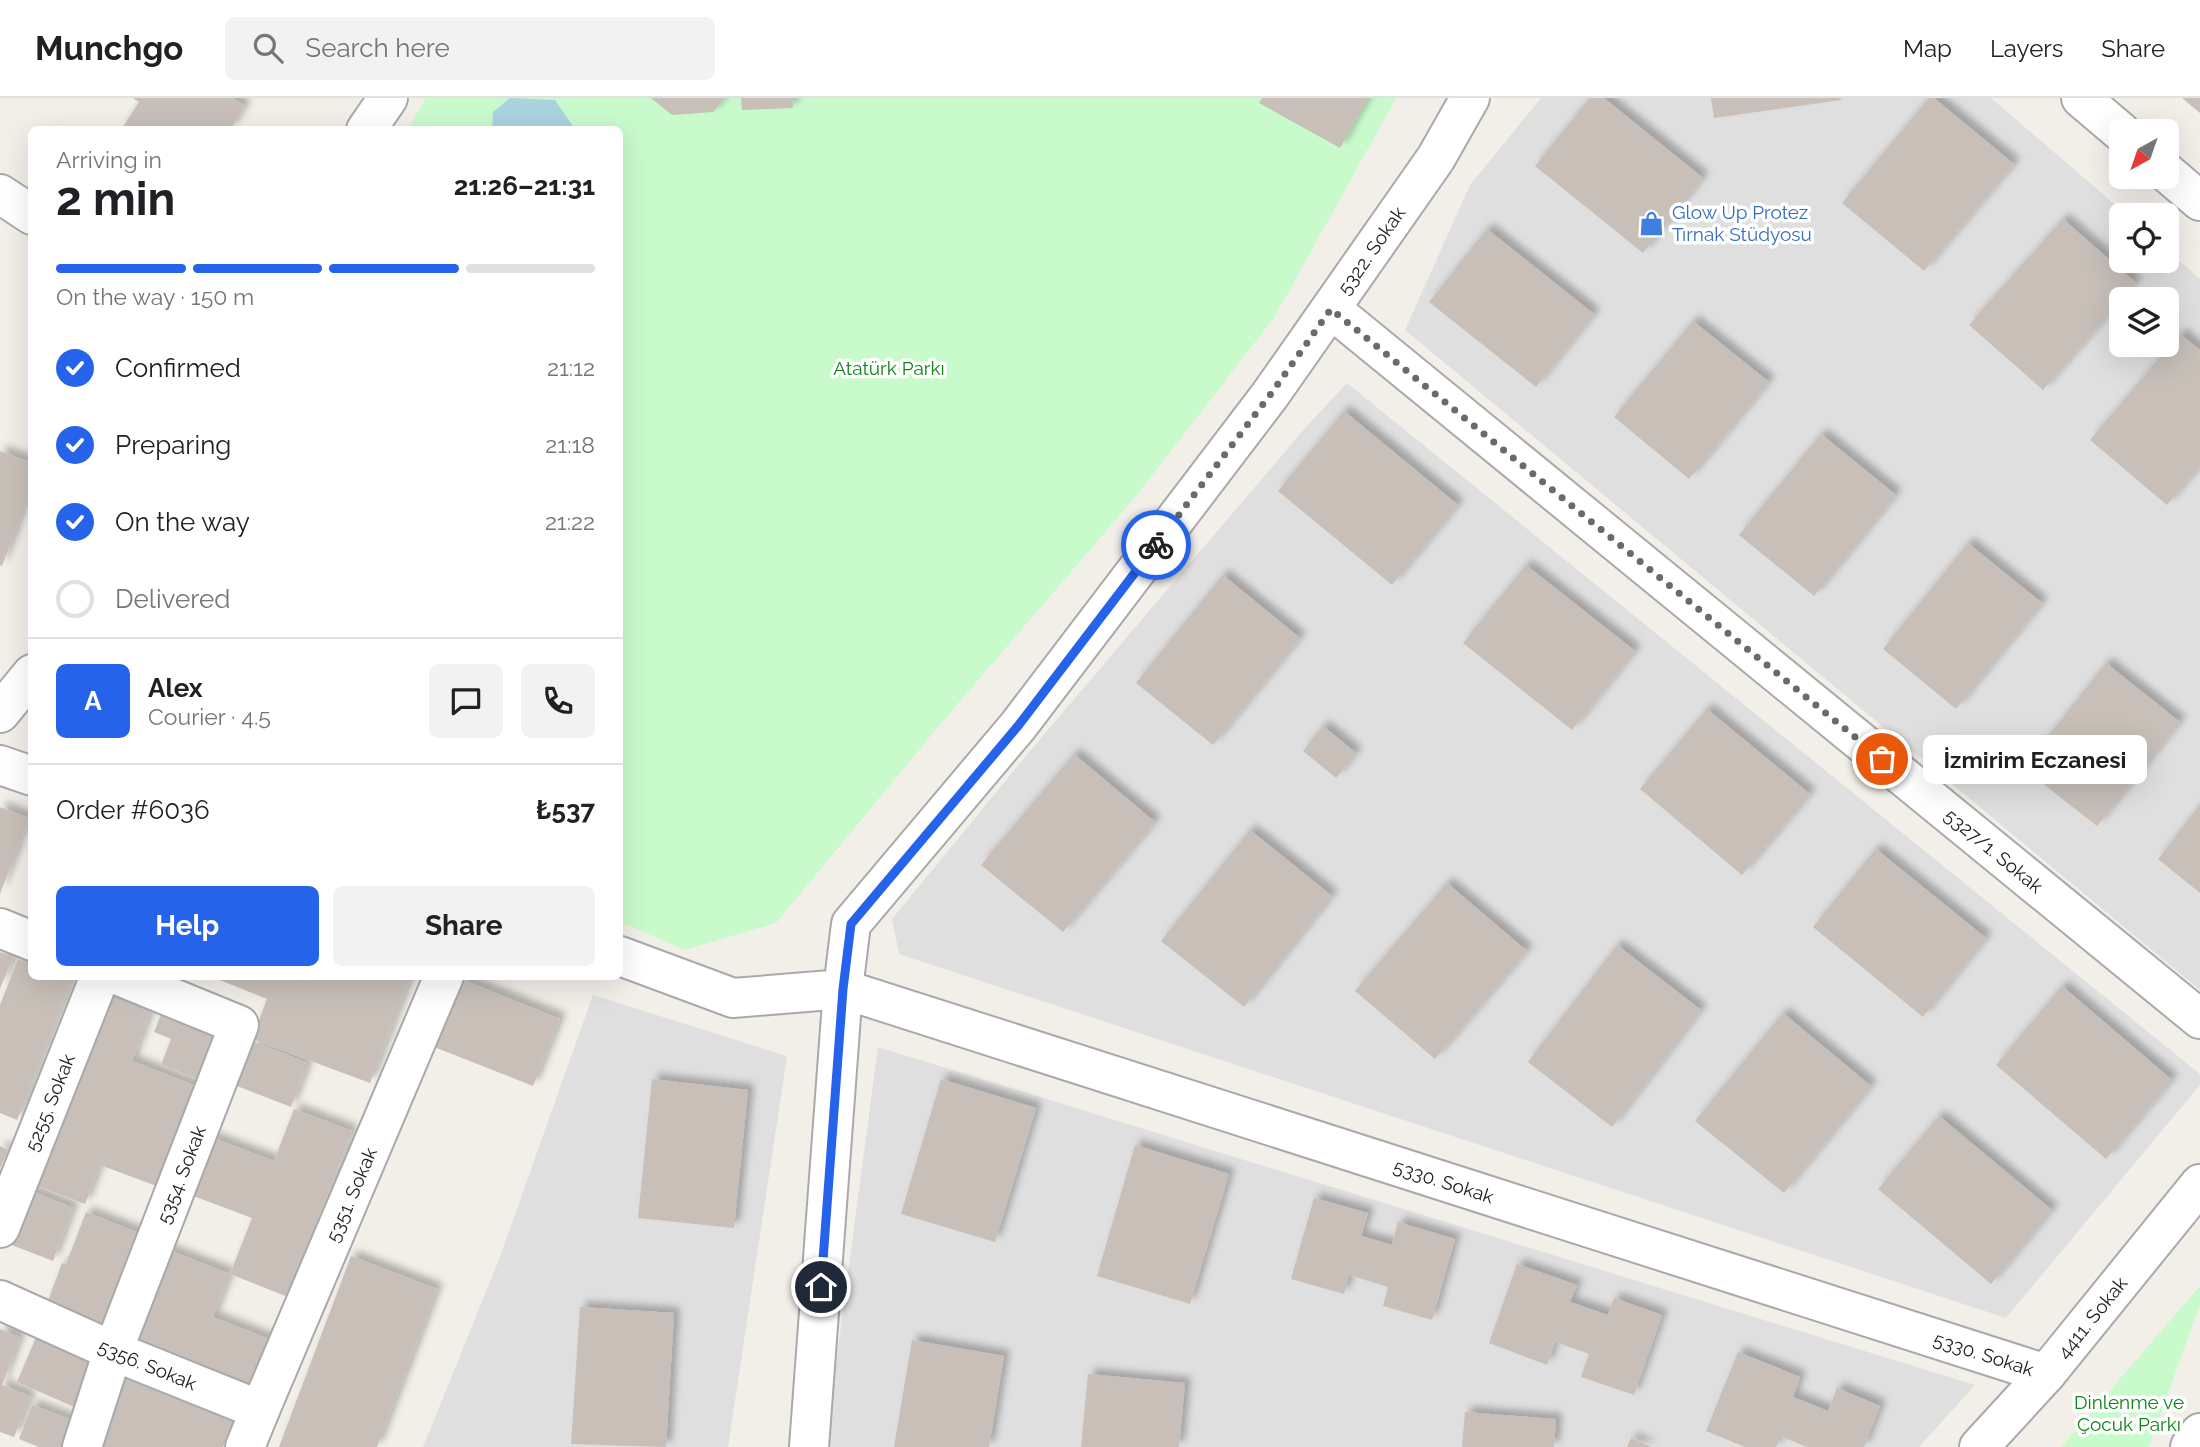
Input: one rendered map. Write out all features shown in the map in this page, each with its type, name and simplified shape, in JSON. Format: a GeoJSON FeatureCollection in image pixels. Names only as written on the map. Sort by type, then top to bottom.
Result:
{"type":"FeatureCollection","features":[{"type":"Feature","properties":{"kind":"street"},"geometry":{"type":"LineString","coordinates":[[369,126],[388,98]]}},
{"type":"Feature","properties":{"kind":"street","name":"5322. Sokak"},"geometry":{"type":"LineString","coordinates":[[809,1447],[843,989],[851,924],[1018,726],[1270,395],[1436,158],[1470,98]]}},
{"type":"Feature","properties":{"kind":"street"},"geometry":{"type":"LineString","coordinates":[[2081,98],[2109,122]]}},
{"type":"Feature","properties":{"kind":"street"},"geometry":{"type":"LineString","coordinates":[[2179,183],[2200,201]]}},
{"type":"Feature","properties":{"kind":"street"},"geometry":{"type":"LineString","coordinates":[[0,194],[28,212]]}},
{"type":"Feature","properties":{"kind":"street","name":"5327/1. Sokak"},"geometry":{"type":"LineString","coordinates":[[1331,309],[2200,1019]]}},
{"type":"Feature","properties":{"kind":"street"},"geometry":{"type":"LineString","coordinates":[[0,713],[28,679]]}},
{"type":"Feature","properties":{"kind":"street"},"geometry":{"type":"LineString","coordinates":[[0,765],[28,775]]}},
{"type":"Feature","properties":{"kind":"street"},"geometry":{"type":"LineString","coordinates":[[0,928],[28,939]]}},
{"type":"Feature","properties":{"kind":"street"},"geometry":{"type":"LineString","coordinates":[[623,957],[733,998],[843,989]]}},
{"type":"Feature","properties":{"kind":"street","name":"5255. Sokak"},"geometry":{"type":"LineString","coordinates":[[0,1228],[98,980]]}},
{"type":"Feature","properties":{"kind":"street","name":"5354. Sokak"},"geometry":{"type":"LineString","coordinates":[[82,1447],[113,1352],[239,1026],[129,980]]}},
{"type":"Feature","properties":{"kind":"street","name":"5351. Sokak"},"geometry":{"type":"LineString","coordinates":[[260,1410],[442,980]]}},
{"type":"Feature","properties":{"kind":"street","name":"5330. Sokak"},"geometry":{"type":"LineString","coordinates":[[843,989],[2046,1374]]}},
{"type":"Feature","properties":{"kind":"street","name":"4411. Sokak"},"geometry":{"type":"LineString","coordinates":[[1979,1447],[2046,1374],[2200,1184]]}},
{"type":"Feature","properties":{"kind":"street","name":"5356. Sokak"},"geometry":{"type":"LineString","coordinates":[[0,1300],[113,1352],[260,1410]]}},
{"type":"Feature","properties":{"kind":"street"},"geometry":{"type":"LineString","coordinates":[[245,1447],[260,1410]]}},
{"type":"Feature","properties":{"kind":"shaded area"},"geometry":{"type":"Polygon","coordinates":[[[1541,98],[1991,98],[2113,203],[2109,203],[2109,273],[2179,273],[2179,261],[2200,279],[2200,990],[1405,330],[1470,185],[1541,98]]]}},
{"type":"Feature","properties":{"kind":"shaded area"},"geometry":{"type":"Polygon","coordinates":[[[1347,383],[2200,1074],[2200,1085],[2006,1318],[899,954],[892,919],[1035,745],[1306,427],[1347,383]]]}},
{"type":"Feature","properties":{"kind":"shaded area"},"geometry":{"type":"Polygon","coordinates":[[[593,995],[787,1056],[728,1447],[423,1447],[498,1262],[593,995]]]}},
{"type":"Feature","properties":{"kind":"shaded area"},"geometry":{"type":"Polygon","coordinates":[[[878,1047],[1975,1385],[1919,1447],[825,1447],[878,1047]]]}},
{"type":"Feature","properties":{"kind":"green space","name":"Atatürk Parkı"},"geometry":{"type":"Polygon","coordinates":[[[426,98],[1396,98],[1274,318],[1136,496],[943,721],[776,923],[685,950],[623,923],[623,126],[409,126],[426,98]]]}},
{"type":"Feature","properties":{"kind":"green space","name":"Dinlenme ve Çocuk Parkı"},"geometry":{"type":"Polygon","coordinates":[[[2200,1286],[2200,1304],[2149,1447],[2061,1447],[2200,1286]]]}},
{"type":"Feature","properties":{"kind":"water"},"geometry":{"type":"Polygon","coordinates":[[[510,98],[555,100],[573,126],[492,126],[493,112],[510,98]]]}},
{"type":"Feature","properties":{"kind":"building"},"geometry":{"type":"Polygon","coordinates":[[[133,98],[233,98],[245,106],[232,126],[124,126],[139,102],[133,98]]]}},
{"type":"Feature","properties":{"kind":"building"},"geometry":{"type":"Polygon","coordinates":[[[651,98],[725,98],[713,112],[672,115],[651,98]]]}},
{"type":"Feature","properties":{"kind":"building"},"geometry":{"type":"Polygon","coordinates":[[[741,98],[792,98],[793,108],[742,110],[741,98]]]}},
{"type":"Feature","properties":{"kind":"building"},"geometry":{"type":"Polygon","coordinates":[[[1262,98],[1368,98],[1340,148],[1259,103],[1262,98]]]}},
{"type":"Feature","properties":{"kind":"building"},"geometry":{"type":"Polygon","coordinates":[[[1590,98],[1604,98],[1703,178],[1643,253],[1535,166],[1590,98]]]}},
{"type":"Feature","properties":{"kind":"building"},"geometry":{"type":"Polygon","coordinates":[[[1711,98],[1841,98],[1841,100],[1714,118],[1711,98]]]}},
{"type":"Feature","properties":{"kind":"building"},"geometry":{"type":"Polygon","coordinates":[[[1929,98],[1934,98],[2014,164],[1924,271],[1842,203],[1929,98]]]}},
{"type":"Feature","properties":{"kind":"building"},"geometry":{"type":"Polygon","coordinates":[[[2182,98],[2200,98],[2200,113],[2182,98]]]}},
{"type":"Feature","properties":{"kind":"building"},"geometry":{"type":"Polygon","coordinates":[[[2063,219],[2109,259],[2109,273],[2125,273],[2136,283],[2133,287],[2109,287],[2109,314],[2043,390],[1969,325],[2063,219]]]}},
{"type":"Feature","properties":{"kind":"building"},"geometry":{"type":"Polygon","coordinates":[[[1487,229],[1594,314],[1536,387],[1429,302],[1487,229]]]}},
{"type":"Feature","properties":{"kind":"building"},"geometry":{"type":"Polygon","coordinates":[[[1693,321],[1769,382],[1689,479],[1614,417],[1693,321]]]}},
{"type":"Feature","properties":{"kind":"building"},"geometry":{"type":"Polygon","coordinates":[[[2179,335],[2200,350],[2200,466],[2167,505],[2090,440],[2160,357],[2179,357],[2179,335]]]}},
{"type":"Feature","properties":{"kind":"building"},"geometry":{"type":"Polygon","coordinates":[[[1344,411],[1458,505],[1392,585],[1278,491],[1344,411]]]}},
{"type":"Feature","properties":{"kind":"building"},"geometry":{"type":"Polygon","coordinates":[[[1821,434],[1896,495],[1814,596],[1739,535],[1821,434]]]}},
{"type":"Feature","properties":{"kind":"building"},"geometry":{"type":"Polygon","coordinates":[[[0,451],[28,462],[28,497],[2,566],[0,451]]]}},
{"type":"Feature","properties":{"kind":"building"},"geometry":{"type":"Polygon","coordinates":[[[1968,543],[2042,603],[1956,709],[1883,649],[1968,543]]]}},
{"type":"Feature","properties":{"kind":"building"},"geometry":{"type":"Polygon","coordinates":[[[1526,565],[1635,651],[1572,730],[1463,643],[1526,565]]]}},
{"type":"Feature","properties":{"kind":"building"},"geometry":{"type":"Polygon","coordinates":[[[1223,575],[1300,638],[1213,745],[1136,683],[1223,575]]]}},
{"type":"Feature","properties":{"kind":"building"},"geometry":{"type":"Polygon","coordinates":[[[2106,663],[2180,722],[2097,826],[2023,768],[2106,663]]]}},
{"type":"Feature","properties":{"kind":"building"},"geometry":{"type":"Polygon","coordinates":[[[1707,709],[1810,794],[1742,875],[1640,789],[1707,709]]]}},
{"type":"Feature","properties":{"kind":"building"},"geometry":{"type":"Polygon","coordinates":[[[1323,726],[1356,753],[1336,778],[1303,751],[1323,726]]]}},
{"type":"Feature","properties":{"kind":"building"},"geometry":{"type":"Polygon","coordinates":[[[1074,754],[1155,822],[1063,932],[981,865],[1074,754]]]}},
{"type":"Feature","properties":{"kind":"building"},"geometry":{"type":"Polygon","coordinates":[[[2200,805],[2200,893],[2158,859],[2200,805]]]}},
{"type":"Feature","properties":{"kind":"building"},"geometry":{"type":"Polygon","coordinates":[[[0,807],[28,818],[28,821],[0,894],[0,807]]]}},
{"type":"Feature","properties":{"kind":"building"},"geometry":{"type":"Polygon","coordinates":[[[1250,830],[1332,896],[1244,1007],[1161,941],[1250,830]]]}},
{"type":"Feature","properties":{"kind":"building"},"geometry":{"type":"Polygon","coordinates":[[[1876,849],[1986,938],[1923,1017],[1813,927],[1876,849]]]}},
{"type":"Feature","properties":{"kind":"building"},"geometry":{"type":"Polygon","coordinates":[[[1447,883],[1527,951],[1435,1059],[1355,991],[1447,883]]]}},
{"type":"Feature","properties":{"kind":"building"},"geometry":{"type":"Polygon","coordinates":[[[1617,945],[1701,1010],[1612,1127],[1528,1062],[1617,945]]]}},
{"type":"Feature","properties":{"kind":"building"},"geometry":{"type":"Polygon","coordinates":[[[0,952],[13,957],[0,989],[0,952]]]}},
{"type":"Feature","properties":{"kind":"building"},"geometry":{"type":"Polygon","coordinates":[[[18,959],[28,963],[28,980],[72,980],[17,1120],[0,1113],[0,1005],[18,959]]]}},
{"type":"Feature","properties":{"kind":"building"},"geometry":{"type":"Polygon","coordinates":[[[220,980],[409,980],[370,1083],[252,1039],[267,999],[220,980]]]}},
{"type":"Feature","properties":{"kind":"building"},"geometry":{"type":"Polygon","coordinates":[[[461,980],[560,1019],[533,1086],[434,1047],[461,980]]]}},
{"type":"Feature","properties":{"kind":"building"},"geometry":{"type":"Polygon","coordinates":[[[2062,986],[2172,1080],[2106,1159],[1996,1065],[2062,986]]]}},
{"type":"Feature","properties":{"kind":"building"},"geometry":{"type":"Polygon","coordinates":[[[101,990],[151,1010],[132,1061],[201,1088],[162,1188],[100,1165],[85,1204],[27,1182],[101,990]]]}},
{"type":"Feature","properties":{"kind":"building"},"geometry":{"type":"Polygon","coordinates":[[[1783,1013],[1871,1086],[1784,1193],[1695,1121],[1783,1013]]]}},
{"type":"Feature","properties":{"kind":"building"},"geometry":{"type":"Polygon","coordinates":[[[161,1014],[220,1036],[203,1081],[161,1065],[171,1039],[154,1032],[161,1014]]]}},
{"type":"Feature","properties":{"kind":"building"},"geometry":{"type":"Polygon","coordinates":[[[254,1042],[308,1063],[291,1107],[237,1086],[254,1042]]]}},
{"type":"Feature","properties":{"kind":"building"},"geometry":{"type":"Polygon","coordinates":[[[652,1079],[748,1090],[734,1228],[638,1218],[652,1079]]]}},
{"type":"Feature","properties":{"kind":"building"},"geometry":{"type":"Polygon","coordinates":[[[941,1079],[1036,1108],[995,1242],[901,1214],[941,1079]]]}},
{"type":"Feature","properties":{"kind":"building"},"geometry":{"type":"Polygon","coordinates":[[[294,1109],[352,1131],[288,1297],[230,1274],[252,1218],[188,1194],[210,1137],[274,1161],[294,1109]]]}},
{"type":"Feature","properties":{"kind":"building"},"geometry":{"type":"Polygon","coordinates":[[[1939,1116],[2052,1210],[1991,1284],[1878,1189],[1939,1116]]]}},
{"type":"Feature","properties":{"kind":"building"},"geometry":{"type":"Polygon","coordinates":[[[1135,1145],[1229,1174],[1190,1304],[1097,1276],[1135,1145]]]}},
{"type":"Feature","properties":{"kind":"building"},"geometry":{"type":"Polygon","coordinates":[[[0,1146],[8,1150],[0,1169],[0,1146]]]}},
{"type":"Feature","properties":{"kind":"building"},"geometry":{"type":"Polygon","coordinates":[[[24,1188],[73,1208],[53,1261],[4,1242],[24,1188]]]}},
{"type":"Feature","properties":{"kind":"building"},"geometry":{"type":"Polygon","coordinates":[[[1314,1198],[1368,1213],[1361,1236],[1392,1245],[1398,1222],[1455,1239],[1432,1320],[1383,1306],[1388,1287],[1349,1275],[1344,1294],[1291,1279],[1314,1198]]]}},
{"type":"Feature","properties":{"kind":"building"},"geometry":{"type":"Polygon","coordinates":[[[86,1212],[144,1235],[107,1333],[45,1309],[62,1263],[66,1264],[86,1212]]]}},
{"type":"Feature","properties":{"kind":"building"},"geometry":{"type":"Polygon","coordinates":[[[166,1249],[230,1274],[213,1317],[274,1341],[253,1396],[193,1372],[196,1362],[133,1338],[166,1249]]]}},
{"type":"Feature","properties":{"kind":"building"},"geometry":{"type":"Polygon","coordinates":[[[351,1256],[437,1289],[377,1447],[279,1447],[351,1256]]]}},
{"type":"Feature","properties":{"kind":"building"},"geometry":{"type":"Polygon","coordinates":[[[1517,1264],[1577,1285],[1570,1302],[1608,1315],[1614,1298],[1662,1315],[1634,1395],[1581,1377],[1589,1354],[1555,1342],[1547,1365],[1489,1343],[1517,1264]]]}},
{"type":"Feature","properties":{"kind":"building"},"geometry":{"type":"Polygon","coordinates":[[[580,1307],[674,1313],[666,1447],[571,1444],[580,1307]]]}},
{"type":"Feature","properties":{"kind":"building"},"geometry":{"type":"Polygon","coordinates":[[[40,1328],[105,1357],[81,1410],[17,1382],[40,1328]]]}},
{"type":"Feature","properties":{"kind":"building"},"geometry":{"type":"Polygon","coordinates":[[[0,1329],[20,1337],[2,1385],[30,1396],[14,1437],[0,1432],[0,1329]]]}},
{"type":"Feature","properties":{"kind":"building"},"geometry":{"type":"Polygon","coordinates":[[[912,1340],[1004,1356],[989,1447],[894,1447],[912,1340]]]}},
{"type":"Feature","properties":{"kind":"building"},"geometry":{"type":"Polygon","coordinates":[[[1738,1352],[1800,1377],[1793,1397],[1828,1411],[1837,1388],[1880,1406],[1864,1447],[1807,1447],[1780,1436],[1776,1447],[1745,1447],[1706,1431],[1738,1352]]]}},
{"type":"Feature","properties":{"kind":"building"},"geometry":{"type":"Polygon","coordinates":[[[122,1373],[234,1419],[223,1447],[92,1447],[122,1373]]]}},
{"type":"Feature","properties":{"kind":"building"},"geometry":{"type":"Polygon","coordinates":[[[1088,1374],[1185,1383],[1179,1447],[1081,1447],[1088,1374]]]}},
{"type":"Feature","properties":{"kind":"building"},"geometry":{"type":"Polygon","coordinates":[[[32,1405],[85,1425],[76,1447],[39,1447],[19,1439],[32,1405]]]}},
{"type":"Feature","properties":{"kind":"building"},"geometry":{"type":"Polygon","coordinates":[[[1465,1412],[1556,1419],[1554,1447],[1462,1447],[1465,1412]]]}},
{"type":"Feature","properties":{"kind":"building"},"geometry":{"type":"Polygon","coordinates":[[[1631,1438],[1651,1447],[1627,1447],[1631,1438]]]}},
{"type":"Feature","properties":{"kind":"way so far"},"geometry":{"type":"LineString","coordinates":[[1156,545],[1270,395],[1331,309],[1882,759]]}},
{"type":"Feature","properties":{"kind":"place","name":"Glow Up Protez Tırnak Stüdyosu"},"geometry":{"type":"Point","coordinates":[1652,223]}},
{"type":"Feature","properties":{"kind":"place","name":"İzmirim Eczanesi"},"geometry":{"type":"Point","coordinates":[1882,759]}},
{"type":"Feature","properties":{"kind":"route"},"geometry":{"type":"LineString","coordinates":[[821,1287],[843,989],[851,924],[1018,726],[1156,545]]}}]}
